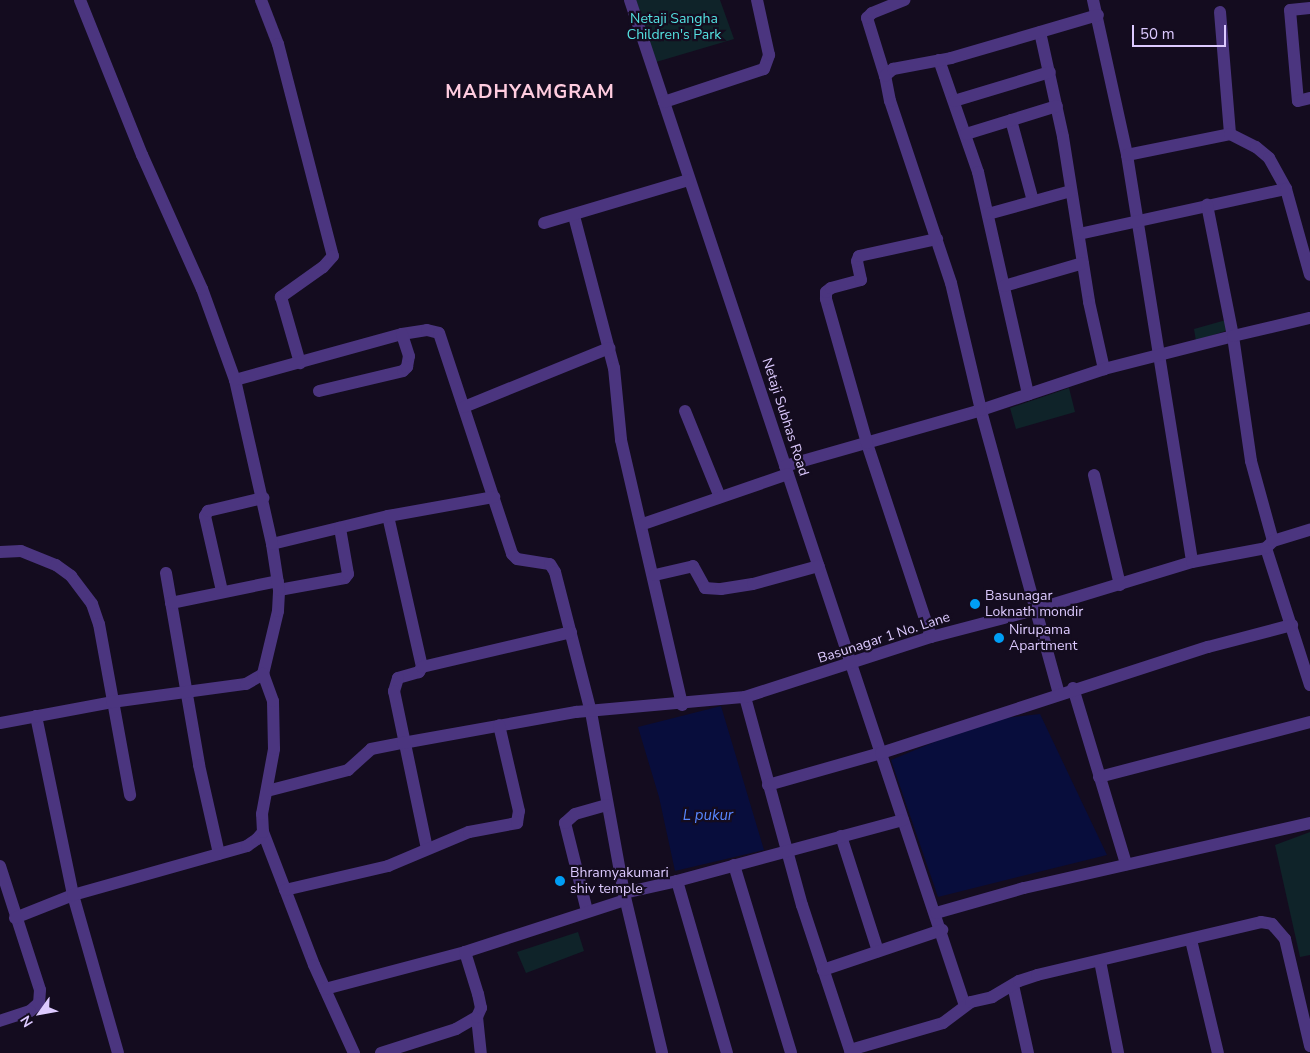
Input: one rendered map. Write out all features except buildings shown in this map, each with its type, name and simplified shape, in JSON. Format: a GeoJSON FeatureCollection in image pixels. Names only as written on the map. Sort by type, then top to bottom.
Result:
{"type":"FeatureCollection","features":[{"type":"Feature","properties":{"kind":"street"},"geometry":{"type":"LineString","coordinates":[[80,0],[142,155],[202,289],[235,380],[263,498],[279,586],[263,674],[273,701],[274,721],[267,792],[262,814],[262,832],[325,989],[354,1053]]}},
{"type":"Feature","properties":{"kind":"street"},"geometry":{"type":"LineString","coordinates":[[261,0],[280,52],[333,256],[323,267],[281,297],[300,363]]}},
{"type":"Feature","properties":{"kind":"street","name":"Netaji Subhas Road"},"geometry":{"type":"LineString","coordinates":[[630,0],[688,180],[730,294],[880,753],[942,930],[965,1006]]}},
{"type":"Feature","properties":{"kind":"street"},"geometry":{"type":"LineString","coordinates":[[664,102],[764,69],[769,55],[757,0]]}},
{"type":"Feature","properties":{"kind":"street"},"geometry":{"type":"LineString","coordinates":[[905,0],[872,13],[867,18],[885,76],[890,101],[952,283],[981,410],[1034,610],[1059,694]]}},
{"type":"Feature","properties":{"kind":"street"},"geometry":{"type":"LineString","coordinates":[[1092,0],[1098,15],[1126,155],[1156,355],[1192,562]]}},
{"type":"Feature","properties":{"kind":"street"},"geometry":{"type":"LineString","coordinates":[[1310,8],[1290,10],[1298,101],[1310,98]]}},
{"type":"Feature","properties":{"kind":"street"},"geometry":{"type":"LineString","coordinates":[[1220,12],[1230,134]]}},
{"type":"Feature","properties":{"kind":"street"},"geometry":{"type":"LineString","coordinates":[[885,76],[893,69],[939,60],[1098,15]]}},
{"type":"Feature","properties":{"kind":"street"},"geometry":{"type":"LineString","coordinates":[[1040,32],[1057,106],[1083,263],[1104,369]]}},
{"type":"Feature","properties":{"kind":"street"},"geometry":{"type":"LineString","coordinates":[[939,60],[966,134],[988,214],[1028,394]]}},
{"type":"Feature","properties":{"kind":"street"},"geometry":{"type":"LineString","coordinates":[[954,100],[1050,72]]}},
{"type":"Feature","properties":{"kind":"street"},"geometry":{"type":"LineString","coordinates":[[966,134],[1057,106]]}},
{"type":"Feature","properties":{"kind":"street"},"geometry":{"type":"LineString","coordinates":[[1011,120],[1034,201]]}},
{"type":"Feature","properties":{"kind":"street"},"geometry":{"type":"LineString","coordinates":[[1126,155],[1230,134],[1256,147],[1269,158],[1286,189],[1310,275]]}},
{"type":"Feature","properties":{"kind":"street"},"geometry":{"type":"LineString","coordinates":[[544,223],[574,216],[688,180]]}},
{"type":"Feature","properties":{"kind":"street"},"geometry":{"type":"LineString","coordinates":[[1079,234],[1137,222],[1207,204],[1286,189]]}},
{"type":"Feature","properties":{"kind":"street"},"geometry":{"type":"LineString","coordinates":[[988,214],[1071,191]]}},
{"type":"Feature","properties":{"kind":"street"},"geometry":{"type":"LineString","coordinates":[[1207,204],[1233,336],[1251,461],[1270,544],[1310,685]]}},
{"type":"Feature","properties":{"kind":"street"},"geometry":{"type":"LineString","coordinates":[[574,216],[618,384],[622,440],[655,575],[682,705]]}},
{"type":"Feature","properties":{"kind":"street"},"geometry":{"type":"LineString","coordinates":[[931,637],[866,443],[826,307],[826,292],[831,288],[860,280],[857,260],[859,256],[937,238]]}},
{"type":"Feature","properties":{"kind":"street"},"geometry":{"type":"LineString","coordinates":[[1004,286],[1083,263]]}},
{"type":"Feature","properties":{"kind":"street"},"geometry":{"type":"LineString","coordinates":[[643,524],[720,497],[787,470],[866,443],[981,410],[1104,369],[1310,318]]}},
{"type":"Feature","properties":{"kind":"street"},"geometry":{"type":"LineString","coordinates":[[235,380],[402,334],[427,330],[439,333],[512,554],[518,559],[550,564],[555,572],[591,712],[625,896],[662,1053]]}},
{"type":"Feature","properties":{"kind":"street"},"geometry":{"type":"LineString","coordinates":[[319,392],[403,371],[407,368],[409,356],[402,334]]}},
{"type":"Feature","properties":{"kind":"street"},"geometry":{"type":"LineString","coordinates":[[464,407],[609,348]]}},
{"type":"Feature","properties":{"kind":"street"},"geometry":{"type":"LineString","coordinates":[[685,411],[720,497]]}},
{"type":"Feature","properties":{"kind":"street"},"geometry":{"type":"LineString","coordinates":[[1094,475],[1120,585]]}},
{"type":"Feature","properties":{"kind":"street"},"geometry":{"type":"LineString","coordinates":[[272,544],[388,516],[494,497]]}},
{"type":"Feature","properties":{"kind":"street"},"geometry":{"type":"LineString","coordinates":[[222,591],[205,516],[208,511],[263,498]]}},
{"type":"Feature","properties":{"kind":"street"},"geometry":{"type":"LineString","coordinates":[[388,516],[422,667]]}},
{"type":"Feature","properties":{"kind":"street"},"geometry":{"type":"LineString","coordinates":[[171,603],[222,591],[345,578],[348,574],[340,528]]}},
{"type":"Feature","properties":{"kind":"street","name":"Basunagar 1 No. Lane"},"geometry":{"type":"LineString","coordinates":[[267,792],[348,770],[370,749],[576,712],[682,705],[745,697],[931,637],[1034,610],[1192,562],[1270,544],[1310,530]]}},
{"type":"Feature","properties":{"kind":"street"},"geometry":{"type":"LineString","coordinates":[[0,552],[21,552],[40,556],[71,576],[83,590],[99,624],[130,795]]}},
{"type":"Feature","properties":{"kind":"street"},"geometry":{"type":"LineString","coordinates":[[655,575],[693,566],[705,588],[722,589],[753,584],[819,566]]}},
{"type":"Feature","properties":{"kind":"street"},"geometry":{"type":"LineString","coordinates":[[166,573],[199,765],[219,854]]}},
{"type":"Feature","properties":{"kind":"street"},"geometry":{"type":"LineString","coordinates":[[768,785],[880,753],[1073,688],[1292,625]]}},
{"type":"Feature","properties":{"kind":"street"},"geometry":{"type":"LineString","coordinates":[[427,849],[402,743],[394,683],[398,678],[419,672],[422,667],[571,632]]}},
{"type":"Feature","properties":{"kind":"street"},"geometry":{"type":"LineString","coordinates":[[0,723],[112,702],[188,694],[246,684],[263,674]]}},
{"type":"Feature","properties":{"kind":"street"},"geometry":{"type":"LineString","coordinates":[[1073,688],[1126,864]]}},
{"type":"Feature","properties":{"kind":"street"},"geometry":{"type":"LineString","coordinates":[[745,697],[786,850],[850,1052],[943,1023],[965,1006],[992,997],[1013,985],[1037,975],[1261,922],[1272,924],[1285,939],[1306,1008],[1310,1046]]}},
{"type":"Feature","properties":{"kind":"street"},"geometry":{"type":"LineString","coordinates":[[36,716],[73,895],[118,1053]]}},
{"type":"Feature","properties":{"kind":"street"},"geometry":{"type":"LineString","coordinates":[[1099,777],[1310,722]]}},
{"type":"Feature","properties":{"kind":"street"},"geometry":{"type":"LineString","coordinates":[[285,890],[388,866],[469,832],[517,823],[519,811],[499,725]]}},
{"type":"Feature","properties":{"kind":"street"},"geometry":{"type":"LineString","coordinates":[[587,911],[565,823],[576,814],[607,805]]}},
{"type":"Feature","properties":{"kind":"street"},"geometry":{"type":"LineString","coordinates":[[325,989],[464,952],[587,911],[625,896],[786,850],[903,820]]}},
{"type":"Feature","properties":{"kind":"street"},"geometry":{"type":"LineString","coordinates":[[936,913],[1126,864],[1310,823]]}},
{"type":"Feature","properties":{"kind":"street"},"geometry":{"type":"LineString","coordinates":[[15,918],[73,895],[247,846],[262,832]]}},
{"type":"Feature","properties":{"kind":"street"},"geometry":{"type":"LineString","coordinates":[[841,836],[878,951]]}},
{"type":"Feature","properties":{"kind":"street"},"geometry":{"type":"LineString","coordinates":[[734,865],[791,1053]]}},
{"type":"Feature","properties":{"kind":"street"},"geometry":{"type":"LineString","coordinates":[[0,866],[15,918],[40,990],[39,1003],[30,1011],[0,1021]]}},
{"type":"Feature","properties":{"kind":"street"},"geometry":{"type":"LineString","coordinates":[[677,881],[727,1053]]}},
{"type":"Feature","properties":{"kind":"street"},"geometry":{"type":"LineString","coordinates":[[823,970],[942,930]]}},
{"type":"Feature","properties":{"kind":"street"},"geometry":{"type":"LineString","coordinates":[[1191,940],[1218,1053]]}},
{"type":"Feature","properties":{"kind":"street"},"geometry":{"type":"LineString","coordinates":[[464,952],[481,1008],[477,1017],[481,1053]]}},
{"type":"Feature","properties":{"kind":"street"},"geometry":{"type":"LineString","coordinates":[[1100,961],[1118,1053]]}},
{"type":"Feature","properties":{"kind":"street"},"geometry":{"type":"LineString","coordinates":[[1013,985],[1028,1053]]}},
{"type":"Feature","properties":{"kind":"street"},"geometry":{"type":"LineString","coordinates":[[381,1053],[456,1029],[477,1017]]}},
{"type":"Feature","properties":{"kind":"green space","name":"Netaji Sangha Children's Park"},"geometry":{"type":"Polygon","coordinates":[[[636,0],[720,0],[734,39],[656,62],[636,0]]]}},
{"type":"Feature","properties":{"kind":"green space"},"geometry":{"type":"Polygon","coordinates":[[[1226,320],[1228,330],[1196,341],[1194,329],[1226,320]]]}},
{"type":"Feature","properties":{"kind":"green space"},"geometry":{"type":"Polygon","coordinates":[[[1069,388],[1075,412],[1016,429],[1010,408],[1069,388]]]}},
{"type":"Feature","properties":{"kind":"green space"},"geometry":{"type":"Polygon","coordinates":[[[1310,832],[1310,955],[1300,957],[1275,845],[1310,832]]]}},
{"type":"Feature","properties":{"kind":"green space"},"geometry":{"type":"Polygon","coordinates":[[[578,932],[584,951],[526,973],[517,952],[578,932]]]}},
{"type":"Feature","properties":{"kind":"water","name":"L pukur"},"geometry":{"type":"Polygon","coordinates":[[[721,706],[764,850],[675,871],[659,797],[638,727],[721,706]]]}},
{"type":"Feature","properties":{"kind":"water"},"geometry":{"type":"Polygon","coordinates":[[[1040,714],[1107,855],[938,897],[891,760],[987,720],[1040,714]]]}},
{"type":"Feature","properties":{"kind":"place","name":"Basunagar Loknath mondir"},"geometry":{"type":"Point","coordinates":[975,604]}},
{"type":"Feature","properties":{"kind":"place","name":"Nirupama Apartment"},"geometry":{"type":"Point","coordinates":[999,638]}},
{"type":"Feature","properties":{"kind":"place","name":"Bhramyakumari shiv temple"},"geometry":{"type":"Point","coordinates":[560,881]}},
{"type":"Feature","properties":{"kind":"district","name":"MADHYAMGRAM"},"geometry":{"type":"Point","coordinates":[530,93]}}]}
